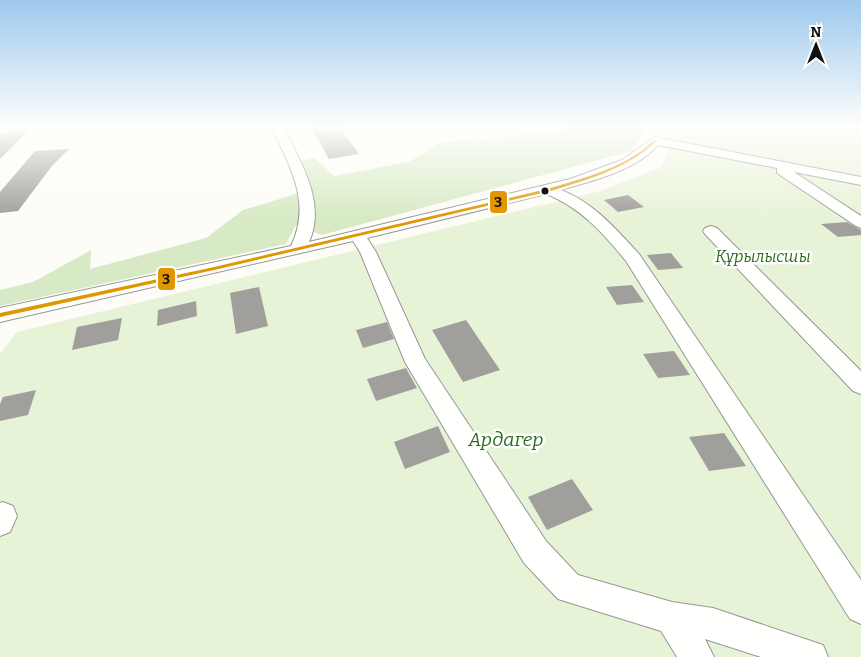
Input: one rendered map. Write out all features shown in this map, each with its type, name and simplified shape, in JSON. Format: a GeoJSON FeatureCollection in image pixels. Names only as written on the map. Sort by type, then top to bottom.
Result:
{"type":"FeatureCollection","features":[{"type":"Feature","properties":{"kind":"street"},"geometry":{"type":"LineString","coordinates":[[291,157],[306,189],[309,211],[306,235],[297,250]]}},
{"type":"Feature","properties":{"kind":"street"},"geometry":{"type":"LineString","coordinates":[[0,315],[148,284],[358,236],[546,188],[622,165],[638,157]]}},
{"type":"Feature","properties":{"kind":"street"},"geometry":{"type":"LineString","coordinates":[[740,157],[774,165],[861,181]]}},
{"type":"Feature","properties":{"kind":"street"},"geometry":{"type":"LineString","coordinates":[[774,165],[861,223]]}},
{"type":"Feature","properties":{"kind":"street"},"geometry":{"type":"LineString","coordinates":[[546,188],[560,193],[598,218],[633,258],[861,608]]}},
{"type":"Feature","properties":{"kind":"street"},"geometry":{"type":"LineString","coordinates":[[711,231],[861,385]]}},
{"type":"Feature","properties":{"kind":"street"},"geometry":{"type":"LineString","coordinates":[[358,236],[368,252],[416,362],[535,552],[569,588],[672,618],[713,624],[811,657]]}},
{"type":"Feature","properties":{"kind":"street"},"geometry":{"type":"LineString","coordinates":[[672,618],[697,657]]}},
{"type":"Feature","properties":{"kind":"green space"},"geometry":{"type":"Polygon","coordinates":[[[418,157],[611,157],[322,235],[296,225],[286,244],[0,306],[0,290],[33,282],[91,250],[90,269],[206,238],[243,210],[312,189],[297,162],[314,158],[334,176],[409,162],[418,157]]]}},
{"type":"Feature","properties":{"kind":"green space","name":"Ардагер"},"geometry":{"type":"Polygon","coordinates":[[[666,157],[861,157],[861,657],[0,657],[0,354],[17,332],[600,191],[662,167],[666,157]]]}},
{"type":"Feature","properties":{"kind":"building"},"geometry":{"type":"Polygon","coordinates":[[[30,157],[61,157],[18,211],[0,213],[0,192],[30,157]]]}},
{"type":"Feature","properties":{"kind":"building"},"geometry":{"type":"Polygon","coordinates":[[[328,157],[343,157],[329,159],[328,157]]]}},
{"type":"Feature","properties":{"kind":"building"},"geometry":{"type":"Polygon","coordinates":[[[628,195],[644,207],[618,212],[604,200],[628,195]]]}},
{"type":"Feature","properties":{"kind":"building"},"geometry":{"type":"Polygon","coordinates":[[[847,222],[861,230],[861,235],[838,237],[821,224],[847,222]]]}},
{"type":"Feature","properties":{"kind":"building"},"geometry":{"type":"Polygon","coordinates":[[[671,253],[683,268],[658,270],[647,255],[671,253]]]}},
{"type":"Feature","properties":{"kind":"building"},"geometry":{"type":"Polygon","coordinates":[[[632,285],[644,302],[617,305],[606,287],[632,285]]]}},
{"type":"Feature","properties":{"kind":"building"},"geometry":{"type":"Polygon","coordinates":[[[259,287],[268,326],[236,334],[230,293],[259,287]]]}},
{"type":"Feature","properties":{"kind":"building"},"geometry":{"type":"Polygon","coordinates":[[[196,301],[197,316],[157,326],[158,310],[196,301]]]}},
{"type":"Feature","properties":{"kind":"building"},"geometry":{"type":"Polygon","coordinates":[[[122,318],[118,340],[72,350],[77,327],[122,318]]]}},
{"type":"Feature","properties":{"kind":"building"},"geometry":{"type":"Polygon","coordinates":[[[466,320],[500,370],[463,382],[432,330],[466,320]]]}},
{"type":"Feature","properties":{"kind":"building"},"geometry":{"type":"Polygon","coordinates":[[[387,322],[394,339],[363,348],[356,330],[387,322]]]}},
{"type":"Feature","properties":{"kind":"building"},"geometry":{"type":"Polygon","coordinates":[[[674,351],[690,375],[658,378],[643,354],[674,351]]]}},
{"type":"Feature","properties":{"kind":"building"},"geometry":{"type":"Polygon","coordinates":[[[406,368],[417,388],[376,401],[367,379],[406,368]]]}},
{"type":"Feature","properties":{"kind":"building"},"geometry":{"type":"Polygon","coordinates":[[[36,390],[28,415],[0,421],[0,404],[3,397],[36,390]]]}},
{"type":"Feature","properties":{"kind":"building"},"geometry":{"type":"Polygon","coordinates":[[[438,426],[450,452],[405,469],[394,442],[438,426]]]}},
{"type":"Feature","properties":{"kind":"building"},"geometry":{"type":"Polygon","coordinates":[[[724,433],[746,466],[709,471],[689,437],[724,433]]]}},
{"type":"Feature","properties":{"kind":"building"},"geometry":{"type":"Polygon","coordinates":[[[572,479],[593,510],[547,530],[528,497],[572,479]]]}},
{"type":"Feature","properties":{"kind":"transit line","name":"3"},"geometry":{"type":"LineString","coordinates":[[0,315],[515,199],[582,180],[612,169],[636,157]]}},
{"type":"Feature","properties":{"kind":"park label","name":"Құрылысшы"},"geometry":{"type":"Point","coordinates":[763,256]}}]}
